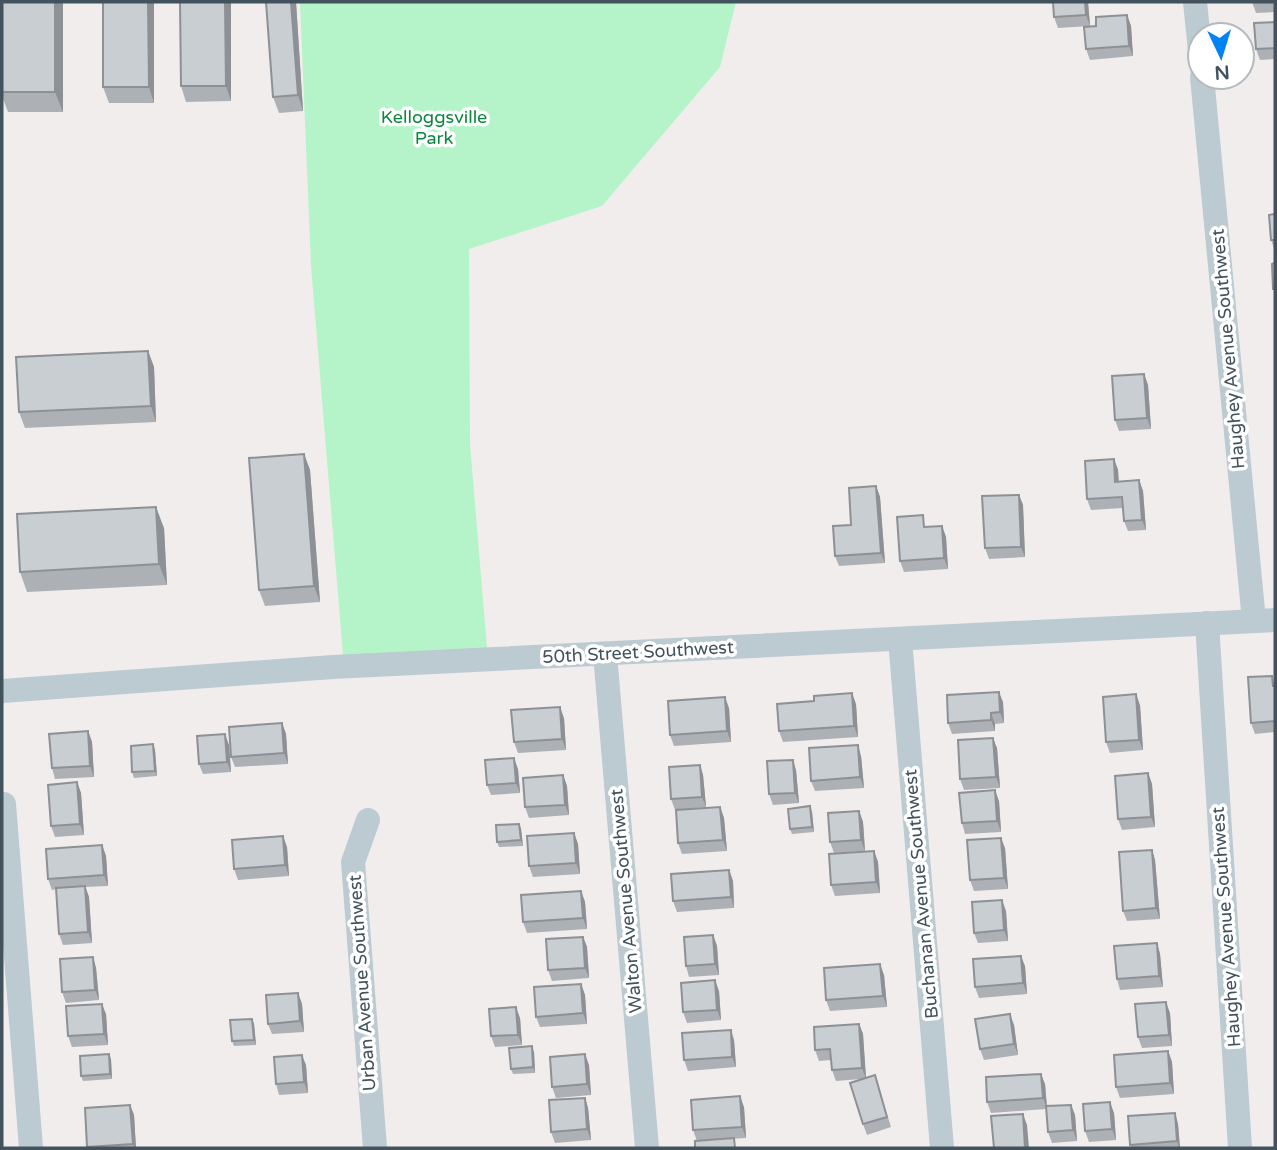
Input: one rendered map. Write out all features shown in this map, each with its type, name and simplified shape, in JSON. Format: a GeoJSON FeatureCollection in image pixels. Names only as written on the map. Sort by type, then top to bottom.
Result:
{"type":"FeatureCollection","features":[{"type":"Feature","properties":{"kind":"street"},"geometry":{"type":"LineString","coordinates":[[1195,2],[1197,21]]}},
{"type":"Feature","properties":{"kind":"street","name":"Haughey Avenue Southwest"},"geometry":{"type":"LineString","coordinates":[[1204,91],[1264,620]]}},
{"type":"Feature","properties":{"kind":"street","name":"50th Street Southwest"},"geometry":{"type":"LineString","coordinates":[[2,691],[333,667],[1264,620]]}},
{"type":"Feature","properties":{"kind":"street","name":"Haughey Avenue Southwest"},"geometry":{"type":"LineString","coordinates":[[1207,623],[1240,1148]]}},
{"type":"Feature","properties":{"kind":"street","name":"Buchanan Avenue Southwest"},"geometry":{"type":"LineString","coordinates":[[900,639],[942,1148]]}},
{"type":"Feature","properties":{"kind":"street","name":"Walton Avenue Southwest"},"geometry":{"type":"LineString","coordinates":[[605,654],[647,1148]]}},
{"type":"Feature","properties":{"kind":"street"},"geometry":{"type":"LineString","coordinates":[[4,804],[31,1148]]}},
{"type":"Feature","properties":{"kind":"street","name":"Urban Avenue Southwest"},"geometry":{"type":"LineString","coordinates":[[368,820],[353,862],[375,1148]]}},
{"type":"Feature","properties":{"kind":"green space","name":"Kelloggsville Park"},"geometry":{"type":"Polygon","coordinates":[[[300,2],[736,2],[720,67],[602,206],[469,249],[470,444],[488,660],[344,667],[311,266],[300,2]]]}},
{"type":"Feature","properties":{"kind":"building"},"geometry":{"type":"Polygon","coordinates":[[[2,2],[55,2],[55,92],[2,92],[2,2]]]}},
{"type":"Feature","properties":{"kind":"building"},"geometry":{"type":"Polygon","coordinates":[[[103,2],[148,2],[149,87],[103,87],[103,2]]]}},
{"type":"Feature","properties":{"kind":"building"},"geometry":{"type":"Polygon","coordinates":[[[180,2],[225,2],[226,86],[181,86],[180,2]]]}},
{"type":"Feature","properties":{"kind":"building"},"geometry":{"type":"Polygon","coordinates":[[[266,2],[291,2],[298,95],[273,97],[266,2]]]}},
{"type":"Feature","properties":{"kind":"building"},"geometry":{"type":"Polygon","coordinates":[[[1053,2],[1085,2],[1086,15],[1054,17],[1053,2]]]}},
{"type":"Feature","properties":{"kind":"building"},"geometry":{"type":"Polygon","coordinates":[[[1127,15],[1129,46],[1086,49],[1084,27],[1096,26],[1096,17],[1127,15]]]}},
{"type":"Feature","properties":{"kind":"building"},"geometry":{"type":"Polygon","coordinates":[[[1275,22],[1275,48],[1256,49],[1256,23],[1275,22]]]}},
{"type":"Feature","properties":{"kind":"building"},"geometry":{"type":"Polygon","coordinates":[[[1275,214],[1275,240],[1271,240],[1269,215],[1275,214]]]}},
{"type":"Feature","properties":{"kind":"building"},"geometry":{"type":"Polygon","coordinates":[[[1275,263],[1275,289],[1273,289],[1272,264],[1275,263]]]}},
{"type":"Feature","properties":{"kind":"building"},"geometry":{"type":"Polygon","coordinates":[[[148,351],[151,406],[19,412],[16,357],[148,351]]]}},
{"type":"Feature","properties":{"kind":"building"},"geometry":{"type":"Polygon","coordinates":[[[1144,374],[1147,418],[1115,420],[1112,376],[1144,374]]]}},
{"type":"Feature","properties":{"kind":"building"},"geometry":{"type":"Polygon","coordinates":[[[304,454],[314,586],[259,590],[249,458],[304,454]]]}},
{"type":"Feature","properties":{"kind":"building"},"geometry":{"type":"Polygon","coordinates":[[[1114,459],[1115,482],[1139,480],[1142,520],[1124,521],[1122,497],[1087,499],[1085,461],[1114,459]]]}},
{"type":"Feature","properties":{"kind":"building"},"geometry":{"type":"Polygon","coordinates":[[[876,486],[881,553],[835,556],[833,526],[851,525],[849,488],[876,486]]]}},
{"type":"Feature","properties":{"kind":"building"},"geometry":{"type":"Polygon","coordinates":[[[1019,495],[1021,547],[985,548],[982,496],[1019,495]]]}},
{"type":"Feature","properties":{"kind":"building"},"geometry":{"type":"Polygon","coordinates":[[[156,507],[159,564],[20,572],[17,514],[156,507]]]}},
{"type":"Feature","properties":{"kind":"building"},"geometry":{"type":"Polygon","coordinates":[[[923,515],[924,527],[942,526],[944,558],[900,561],[897,517],[923,515]]]}},
{"type":"Feature","properties":{"kind":"building"},"geometry":{"type":"Polygon","coordinates":[[[1272,676],[1275,686],[1275,721],[1251,723],[1248,677],[1272,676]]]}},
{"type":"Feature","properties":{"kind":"building"},"geometry":{"type":"Polygon","coordinates":[[[999,692],[1000,712],[991,713],[991,720],[948,723],[947,695],[999,692]]]}},
{"type":"Feature","properties":{"kind":"building"},"geometry":{"type":"Polygon","coordinates":[[[852,693],[854,726],[779,731],[777,704],[814,701],[814,696],[852,693]]]}},
{"type":"Feature","properties":{"kind":"building"},"geometry":{"type":"Polygon","coordinates":[[[1136,694],[1139,740],[1106,742],[1103,697],[1136,694]]]}},
{"type":"Feature","properties":{"kind":"building"},"geometry":{"type":"Polygon","coordinates":[[[725,697],[727,731],[670,735],[668,701],[725,697]]]}},
{"type":"Feature","properties":{"kind":"building"},"geometry":{"type":"Polygon","coordinates":[[[560,707],[562,739],[514,742],[511,710],[560,707]]]}},
{"type":"Feature","properties":{"kind":"building"},"geometry":{"type":"Polygon","coordinates":[[[282,723],[284,753],[231,757],[229,727],[282,723]]]}},
{"type":"Feature","properties":{"kind":"building"},"geometry":{"type":"Polygon","coordinates":[[[88,731],[90,766],[52,768],[49,734],[88,731]]]}},
{"type":"Feature","properties":{"kind":"building"},"geometry":{"type":"Polygon","coordinates":[[[225,734],[227,762],[199,764],[197,736],[225,734]]]}},
{"type":"Feature","properties":{"kind":"building"},"geometry":{"type":"Polygon","coordinates":[[[993,738],[996,777],[960,779],[958,740],[993,738]]]}},
{"type":"Feature","properties":{"kind":"building"},"geometry":{"type":"Polygon","coordinates":[[[153,744],[155,771],[132,772],[131,746],[153,744]]]}},
{"type":"Feature","properties":{"kind":"building"},"geometry":{"type":"Polygon","coordinates":[[[858,745],[860,777],[811,781],[809,748],[858,745]]]}},
{"type":"Feature","properties":{"kind":"building"},"geometry":{"type":"Polygon","coordinates":[[[514,758],[516,783],[487,785],[485,760],[514,758]]]}},
{"type":"Feature","properties":{"kind":"building"},"geometry":{"type":"Polygon","coordinates":[[[793,760],[795,793],[769,794],[767,761],[793,760]]]}},
{"type":"Feature","properties":{"kind":"building"},"geometry":{"type":"Polygon","coordinates":[[[700,765],[702,797],[671,799],[669,767],[700,765]]]}},
{"type":"Feature","properties":{"kind":"building"},"geometry":{"type":"Polygon","coordinates":[[[1148,773],[1151,817],[1118,819],[1115,776],[1148,773]]]}},
{"type":"Feature","properties":{"kind":"building"},"geometry":{"type":"Polygon","coordinates":[[[563,775],[565,805],[525,807],[523,778],[563,775]]]}},
{"type":"Feature","properties":{"kind":"building"},"geometry":{"type":"Polygon","coordinates":[[[77,782],[80,824],[51,826],[48,785],[77,782]]]}},
{"type":"Feature","properties":{"kind":"building"},"geometry":{"type":"Polygon","coordinates":[[[995,790],[997,821],[962,823],[959,793],[995,790]]]}},
{"type":"Feature","properties":{"kind":"building"},"geometry":{"type":"Polygon","coordinates":[[[810,806],[812,827],[790,829],[788,809],[810,806]]]}},
{"type":"Feature","properties":{"kind":"building"},"geometry":{"type":"Polygon","coordinates":[[[720,807],[723,840],[678,843],[676,810],[720,807]]]}},
{"type":"Feature","properties":{"kind":"building"},"geometry":{"type":"Polygon","coordinates":[[[859,811],[861,840],[830,842],[828,813],[859,811]]]}},
{"type":"Feature","properties":{"kind":"building"},"geometry":{"type":"Polygon","coordinates":[[[519,824],[521,840],[497,842],[496,825],[519,824]]]}},
{"type":"Feature","properties":{"kind":"building"},"geometry":{"type":"Polygon","coordinates":[[[574,833],[576,863],[529,866],[527,836],[574,833]]]}},
{"type":"Feature","properties":{"kind":"building"},"geometry":{"type":"Polygon","coordinates":[[[283,836],[285,865],[234,869],[232,840],[283,836]]]}},
{"type":"Feature","properties":{"kind":"building"},"geometry":{"type":"Polygon","coordinates":[[[1001,838],[1004,878],[970,880],[967,840],[1001,838]]]}},
{"type":"Feature","properties":{"kind":"building"},"geometry":{"type":"Polygon","coordinates":[[[102,845],[104,875],[48,879],[46,849],[102,845]]]}},
{"type":"Feature","properties":{"kind":"building"},"geometry":{"type":"Polygon","coordinates":[[[1152,850],[1156,908],[1123,911],[1119,852],[1152,850]]]}},
{"type":"Feature","properties":{"kind":"building"},"geometry":{"type":"Polygon","coordinates":[[[874,851],[876,882],[831,885],[829,854],[874,851]]]}},
{"type":"Feature","properties":{"kind":"building"},"geometry":{"type":"Polygon","coordinates":[[[729,870],[731,897],[673,901],[671,874],[729,870]]]}},
{"type":"Feature","properties":{"kind":"building"},"geometry":{"type":"Polygon","coordinates":[[[85,886],[88,932],[59,934],[56,888],[85,886]]]}},
{"type":"Feature","properties":{"kind":"building"},"geometry":{"type":"Polygon","coordinates":[[[581,891],[583,918],[523,922],[521,895],[581,891]]]}},
{"type":"Feature","properties":{"kind":"building"},"geometry":{"type":"Polygon","coordinates":[[[1002,900],[1004,930],[974,933],[972,902],[1002,900]]]}},
{"type":"Feature","properties":{"kind":"building"},"geometry":{"type":"Polygon","coordinates":[[[713,935],[715,964],[686,966],[684,937],[713,935]]]}},
{"type":"Feature","properties":{"kind":"building"},"geometry":{"type":"Polygon","coordinates":[[[583,937],[585,968],[548,970],[546,939],[583,937]]]}},
{"type":"Feature","properties":{"kind":"building"},"geometry":{"type":"Polygon","coordinates":[[[1157,943],[1159,976],[1117,979],[1114,946],[1157,943]]]}},
{"type":"Feature","properties":{"kind":"building"},"geometry":{"type":"Polygon","coordinates":[[[1021,956],[1023,983],[975,987],[973,959],[1021,956]]]}},
{"type":"Feature","properties":{"kind":"building"},"geometry":{"type":"Polygon","coordinates":[[[93,957],[95,990],[62,992],[60,959],[93,957]]]}},
{"type":"Feature","properties":{"kind":"building"},"geometry":{"type":"Polygon","coordinates":[[[880,964],[883,996],[826,1000],[824,968],[880,964]]]}},
{"type":"Feature","properties":{"kind":"building"},"geometry":{"type":"Polygon","coordinates":[[[715,980],[717,1010],[683,1012],[681,983],[715,980]]]}},
{"type":"Feature","properties":{"kind":"building"},"geometry":{"type":"Polygon","coordinates":[[[581,984],[583,1013],[536,1017],[534,987],[581,984]]]}},
{"type":"Feature","properties":{"kind":"building"},"geometry":{"type":"Polygon","coordinates":[[[298,993],[300,1021],[268,1024],[266,995],[298,993]]]}},
{"type":"Feature","properties":{"kind":"building"},"geometry":{"type":"Polygon","coordinates":[[[1166,1002],[1169,1035],[1138,1037],[1135,1004],[1166,1002]]]}},
{"type":"Feature","properties":{"kind":"building"},"geometry":{"type":"Polygon","coordinates":[[[102,1004],[104,1034],[68,1036],[66,1006],[102,1004]]]}},
{"type":"Feature","properties":{"kind":"building"},"geometry":{"type":"Polygon","coordinates":[[[516,1007],[518,1035],[491,1036],[489,1009],[516,1007]]]}},
{"type":"Feature","properties":{"kind":"building"},"geometry":{"type":"Polygon","coordinates":[[[1010,1014],[1014,1044],[980,1049],[975,1019],[1010,1014]]]}},
{"type":"Feature","properties":{"kind":"building"},"geometry":{"type":"Polygon","coordinates":[[[252,1019],[254,1040],[232,1041],[230,1020],[252,1019]]]}},
{"type":"Feature","properties":{"kind":"building"},"geometry":{"type":"Polygon","coordinates":[[[859,1024],[862,1068],[832,1070],[830,1049],[815,1050],[814,1027],[859,1024]]]}},
{"type":"Feature","properties":{"kind":"building"},"geometry":{"type":"Polygon","coordinates":[[[731,1030],[732,1057],[684,1060],[682,1033],[731,1030]]]}},
{"type":"Feature","properties":{"kind":"building"},"geometry":{"type":"Polygon","coordinates":[[[532,1046],[533,1067],[511,1069],[509,1048],[532,1046]]]}},
{"type":"Feature","properties":{"kind":"building"},"geometry":{"type":"Polygon","coordinates":[[[1168,1051],[1170,1083],[1116,1087],[1114,1055],[1168,1051]]]}},
{"type":"Feature","properties":{"kind":"building"},"geometry":{"type":"Polygon","coordinates":[[[109,1054],[110,1074],[81,1076],[80,1056],[109,1054]]]}},
{"type":"Feature","properties":{"kind":"building"},"geometry":{"type":"Polygon","coordinates":[[[585,1054],[587,1084],[552,1087],[550,1057],[585,1054]]]}},
{"type":"Feature","properties":{"kind":"building"},"geometry":{"type":"Polygon","coordinates":[[[302,1055],[304,1082],[276,1084],[274,1057],[302,1055]]]}},
{"type":"Feature","properties":{"kind":"building"},"geometry":{"type":"Polygon","coordinates":[[[1041,1074],[1043,1098],[987,1102],[986,1077],[1041,1074]]]}},
{"type":"Feature","properties":{"kind":"building"},"geometry":{"type":"Polygon","coordinates":[[[875,1075],[887,1117],[863,1124],[850,1083],[875,1075]]]}},
{"type":"Feature","properties":{"kind":"building"},"geometry":{"type":"Polygon","coordinates":[[[740,1096],[742,1127],[693,1130],[691,1100],[740,1096]]]}},
{"type":"Feature","properties":{"kind":"building"},"geometry":{"type":"Polygon","coordinates":[[[585,1098],[587,1129],[551,1132],[549,1100],[585,1098]]]}},
{"type":"Feature","properties":{"kind":"building"},"geometry":{"type":"Polygon","coordinates":[[[1110,1102],[1112,1129],[1085,1131],[1083,1104],[1110,1102]]]}},
{"type":"Feature","properties":{"kind":"building"},"geometry":{"type":"Polygon","coordinates":[[[130,1105],[133,1144],[87,1147],[85,1108],[130,1105]]]}},
{"type":"Feature","properties":{"kind":"building"},"geometry":{"type":"Polygon","coordinates":[[[1071,1105],[1073,1130],[1048,1132],[1046,1106],[1071,1105]]]}},
{"type":"Feature","properties":{"kind":"building"},"geometry":{"type":"Polygon","coordinates":[[[1175,1113],[1177,1141],[1130,1145],[1128,1116],[1175,1113]]]}},
{"type":"Feature","properties":{"kind":"building"},"geometry":{"type":"Polygon","coordinates":[[[1023,1114],[1025,1148],[994,1148],[991,1116],[1023,1114]]]}},
{"type":"Feature","properties":{"kind":"building"},"geometry":{"type":"Polygon","coordinates":[[[734,1138],[735,1148],[695,1148],[695,1141],[734,1138]]]}}]}
